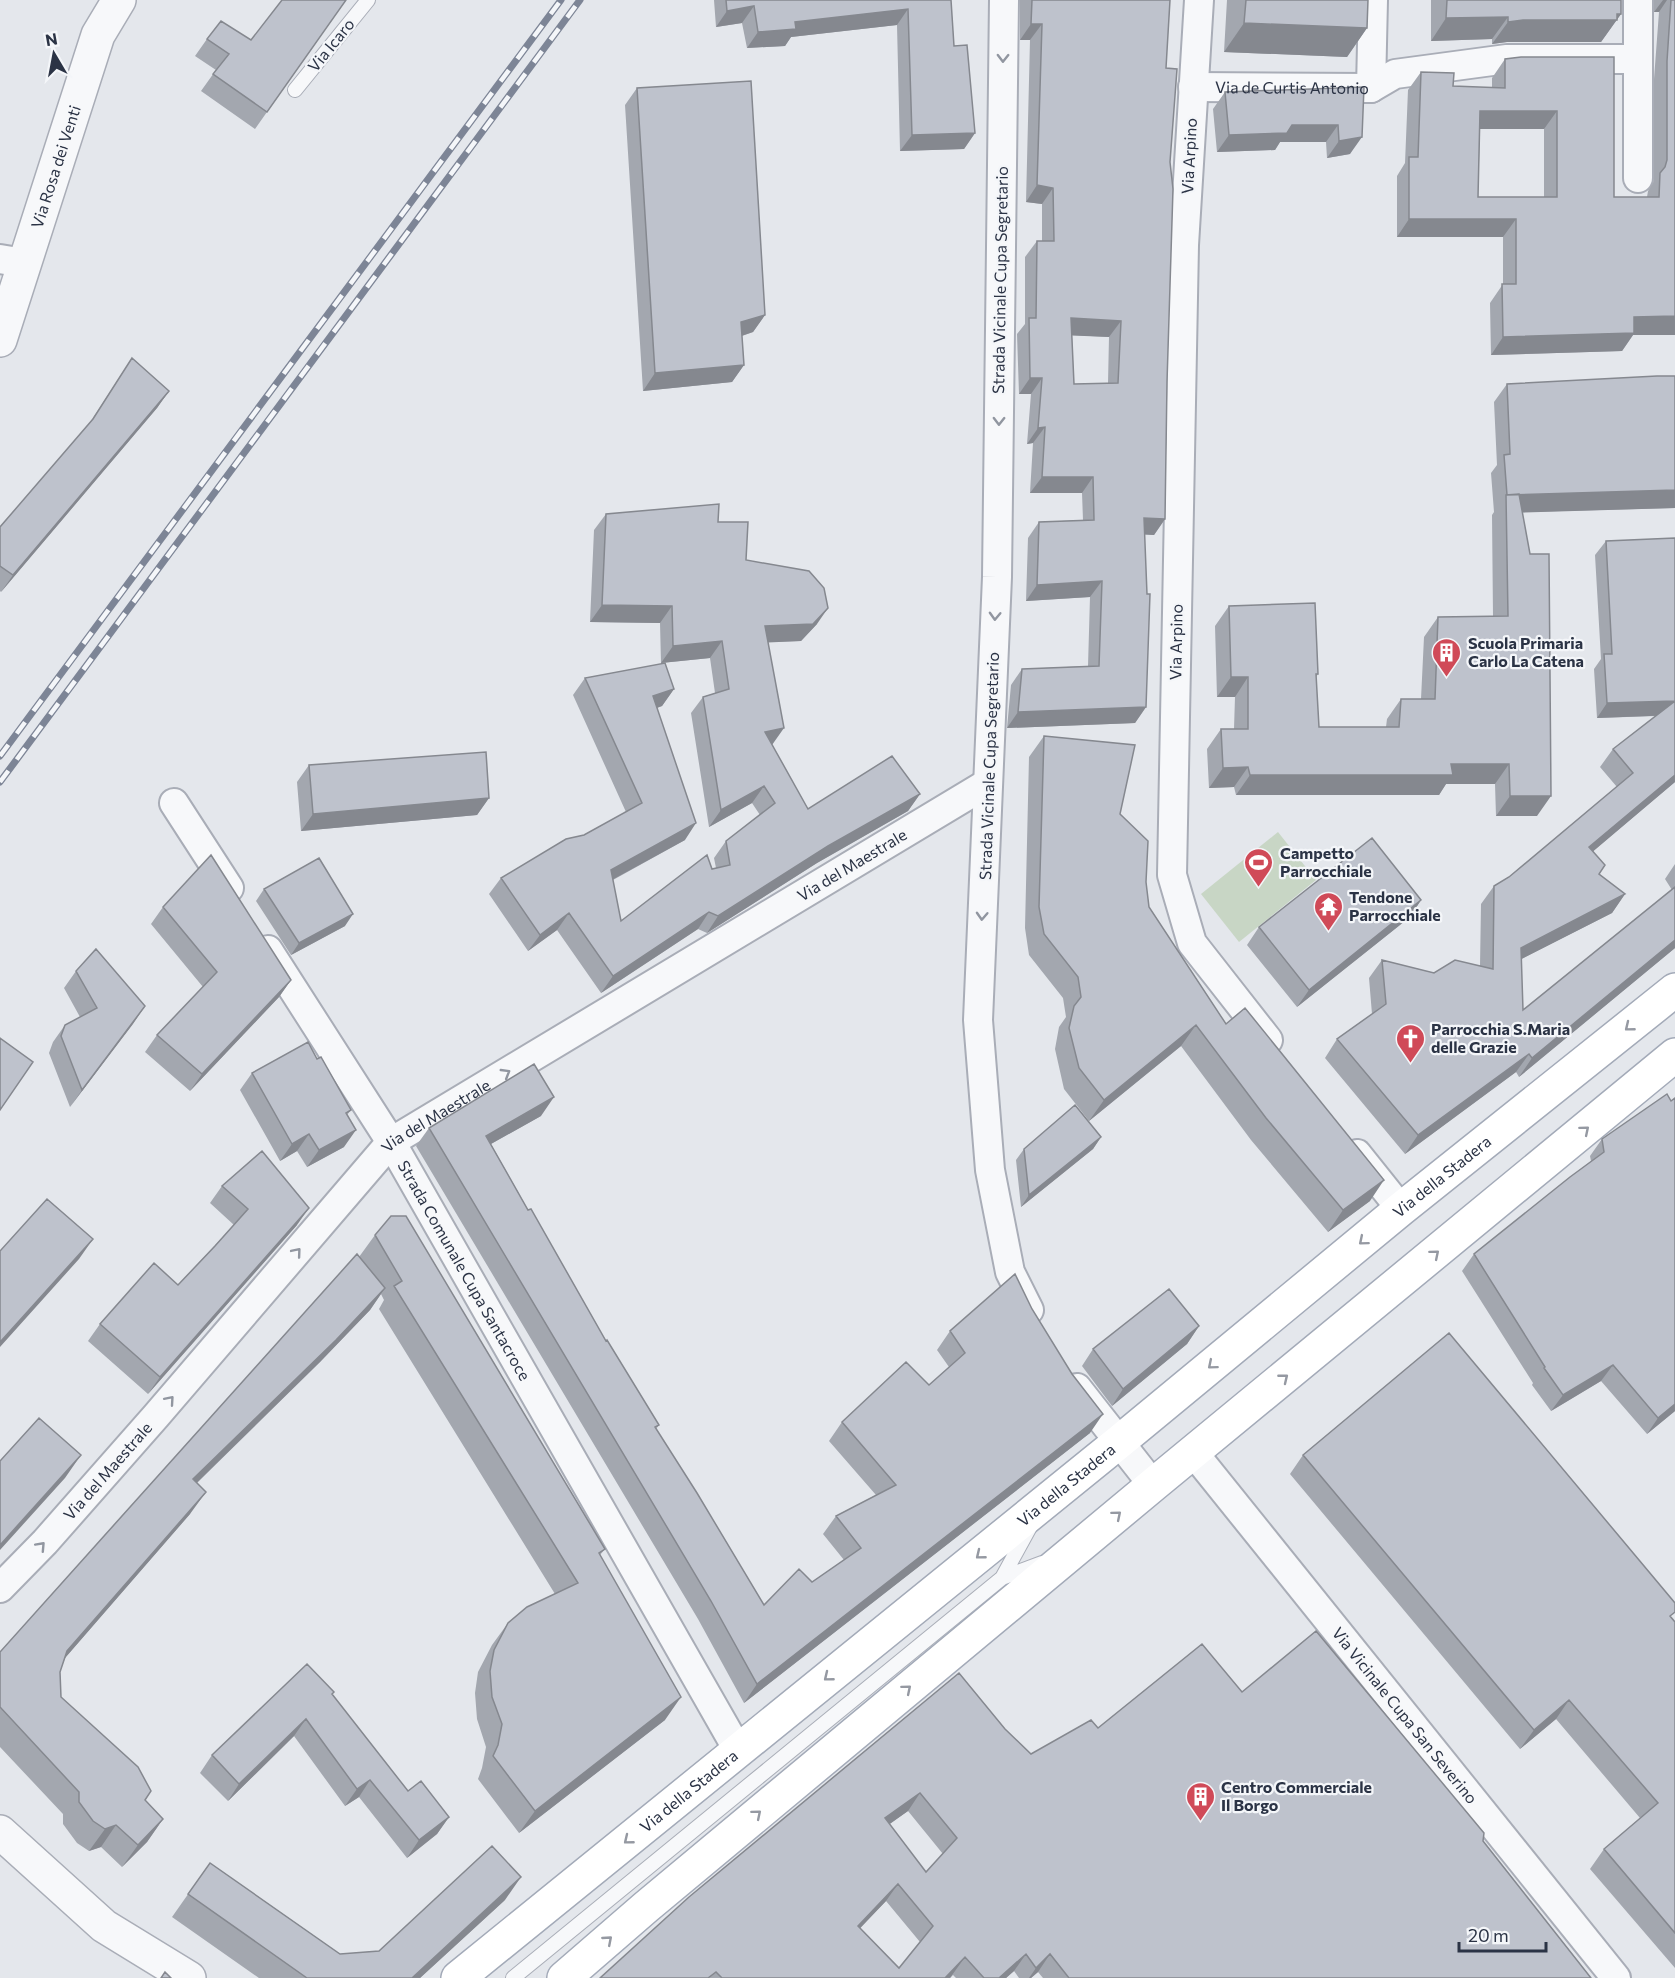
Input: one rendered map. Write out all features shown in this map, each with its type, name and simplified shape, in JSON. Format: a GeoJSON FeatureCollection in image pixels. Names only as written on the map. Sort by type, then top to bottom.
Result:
{"type":"FeatureCollection","features":[{"type":"Feature","properties":{"kind":"main road","name":"Via della Stadera"},"geometry":{"type":"LineString","coordinates":[[458,1978],[1042,1505],[1401,1209],[1675,990]]}},
{"type":"Feature","properties":{"kind":"main road"},"geometry":{"type":"LineString","coordinates":[[564,1978],[1072,1552],[1675,1055]]}},
{"type":"Feature","properties":{"kind":"street","name":"Via Rosa dei Venti"},"geometry":{"type":"LineString","coordinates":[[0,340],[12,261],[98,35],[119,0]]}},
{"type":"Feature","properties":{"kind":"street","name":"Strada Vicinale Cupa Segretario"},"geometry":{"type":"LineString","coordinates":[[1004,0],[997,577],[978,1020],[990,1170],[1010,1272],[1039,1328]]}},
{"type":"Feature","properties":{"kind":"street","name":"Via Arpino"},"geometry":{"type":"LineString","coordinates":[[1198,0],[1184,245],[1172,875],[1192,943],[1280,1056]]}},
{"type":"Feature","properties":{"kind":"street"},"geometry":{"type":"LineString","coordinates":[[1371,88],[1373,0]]}},
{"type":"Feature","properties":{"kind":"street"},"geometry":{"type":"LineString","coordinates":[[1638,0],[1638,178]]}},
{"type":"Feature","properties":{"kind":"street","name":"Via de Curtis Antonio"},"geometry":{"type":"LineString","coordinates":[[1193,87],[1371,88],[1395,74],[1507,59],[1638,59]]}},
{"type":"Feature","properties":{"kind":"street","name":"Via del Maestrale"},"geometry":{"type":"LineString","coordinates":[[0,1588],[45,1542],[149,1425],[391,1142],[988,783]]}},
{"type":"Feature","properties":{"kind":"street","name":"Strada Comunale Cupa Santacroce"},"geometry":{"type":"LineString","coordinates":[[174,803],[391,1142],[738,1750]]}},
{"type":"Feature","properties":{"kind":"street"},"geometry":{"type":"LineString","coordinates":[[1339,1131],[1401,1209]]}},
{"type":"Feature","properties":{"kind":"street"},"geometry":{"type":"LineString","coordinates":[[1062,1365],[1073,1384],[1153,1485]]}},
{"type":"Feature","properties":{"kind":"street","name":"Via Vicinale Cupa San Severino"},"geometry":{"type":"LineString","coordinates":[[1193,1452],[1617,1978]]}},
{"type":"Feature","properties":{"kind":"street"},"geometry":{"type":"LineString","coordinates":[[1,1833],[104,1926],[189,1978]]}},
{"type":"Feature","properties":{"kind":"lane","name":"Via Icaro"},"geometry":{"type":"LineString","coordinates":[[295,90],[368,0]]}},
{"type":"Feature","properties":{"kind":"lane"},"geometry":{"type":"LineString","coordinates":[[1002,1578],[1042,1505]]}},
{"type":"Feature","properties":{"kind":"lane"},"geometry":{"type":"LineString","coordinates":[[513,1978],[1002,1578],[1072,1552]]}},
{"type":"Feature","properties":{"kind":"green space","name":"Campetto Parrocchiale"},"geometry":{"type":"Polygon","coordinates":[[[1278,832],[1316,880],[1239,942],[1201,894],[1278,832]]]}},
{"type":"Feature","properties":{"kind":"building"},"geometry":{"type":"Polygon","coordinates":[[[282,0],[346,0],[267,112],[213,74],[229,54],[207,39],[221,21],[251,40],[282,0]]]}},
{"type":"Feature","properties":{"kind":"building"},"geometry":{"type":"Polygon","coordinates":[[[726,0],[951,0],[954,46],[967,45],[975,133],[912,135],[908,9],[795,22],[796,29],[758,32],[754,6],[727,11],[726,0]]]}},
{"type":"Feature","properties":{"kind":"building"},"geometry":{"type":"Polygon","coordinates":[[[1032,0],[1170,0],[1166,68],[1177,69],[1170,162],[1173,189],[1165,519],[1144,518],[1147,594],[1150,594],[1146,707],[1018,712],[1022,669],[1099,666],[1102,581],[1037,585],[1039,522],[1094,520],[1093,477],[1042,477],[1045,427],[1038,428],[1042,378],[1030,378],[1029,318],[1036,318],[1037,241],[1054,241],[1053,188],[1037,185],[1042,24],[1031,24],[1032,0]],[[1071,318],[1074,384],[1118,383],[1121,321],[1071,318]]]}},
{"type":"Feature","properties":{"kind":"building"},"geometry":{"type":"Polygon","coordinates":[[[1246,0],[1368,0],[1367,28],[1244,23],[1246,0]]]}},
{"type":"Feature","properties":{"kind":"building"},"geometry":{"type":"Polygon","coordinates":[[[1447,0],[1621,0],[1621,14],[1617,14],[1617,20],[1508,22],[1508,17],[1446,18],[1447,0]]]}},
{"type":"Feature","properties":{"kind":"building"},"geometry":{"type":"Polygon","coordinates":[[[1671,0],[1675,0],[1675,316],[1634,317],[1634,333],[1503,337],[1502,284],[1516,284],[1516,219],[1409,219],[1409,157],[1418,157],[1421,72],[1454,73],[1453,86],[1505,88],[1505,59],[1614,57],[1614,197],[1659,197],[1660,173],[1667,160],[1667,61],[1671,0]],[[1480,111],[1478,197],[1557,197],[1557,111],[1480,111]]]}},
{"type":"Feature","properties":{"kind":"building"},"geometry":{"type":"Polygon","coordinates":[[[751,81],[765,315],[741,322],[744,365],[655,373],[637,88],[751,81]]]}},
{"type":"Feature","properties":{"kind":"building"},"geometry":{"type":"Polygon","coordinates":[[[1364,87],[1362,137],[1339,141],[1338,125],[1292,125],[1287,133],[1229,135],[1225,92],[1364,87]]]}},
{"type":"Feature","properties":{"kind":"building"},"geometry":{"type":"Polygon","coordinates":[[[132,358],[169,391],[13,575],[0,566],[0,527],[93,419],[132,358]]]}},
{"type":"Feature","properties":{"kind":"building"},"geometry":{"type":"Polygon","coordinates":[[[1675,376],[1675,490],[1507,495],[1504,455],[1510,454],[1507,384],[1675,376]]]}},
{"type":"Feature","properties":{"kind":"building"},"geometry":{"type":"Polygon","coordinates":[[[1519,494],[1530,554],[1549,554],[1551,796],[1510,796],[1509,764],[1451,764],[1453,775],[1250,775],[1248,767],[1223,768],[1221,729],[1248,729],[1248,677],[1231,677],[1229,606],[1315,603],[1319,727],[1399,727],[1401,699],[1435,699],[1438,617],[1508,616],[1506,495],[1519,494]]]}},
{"type":"Feature","properties":{"kind":"building"},"geometry":{"type":"Polygon","coordinates":[[[719,504],[718,522],[748,522],[746,560],[809,571],[824,588],[828,608],[813,624],[765,626],[784,728],[765,732],[808,809],[892,756],[920,794],[828,846],[718,916],[709,912],[613,976],[569,913],[540,935],[501,878],[566,839],[584,835],[642,803],[585,678],[665,663],[674,689],[653,696],[696,823],[611,870],[621,921],[707,855],[712,869],[730,865],[726,841],[775,803],[764,786],[721,810],[703,697],[729,689],[722,641],[673,646],[672,606],[602,605],[606,514],[719,504]]]}},
{"type":"Feature","properties":{"kind":"building"},"geometry":{"type":"Polygon","coordinates":[[[1675,538],[1675,701],[1607,703],[1604,654],[1612,654],[1606,541],[1675,538]]]}},
{"type":"Feature","properties":{"kind":"building"},"geometry":{"type":"Polygon","coordinates":[[[1675,701],[1675,775],[1589,847],[1605,865],[1599,874],[1625,894],[1521,948],[1523,1010],[1675,887],[1675,940],[1532,1058],[1529,1054],[1418,1135],[1337,1039],[1386,1004],[1382,960],[1434,973],[1455,960],[1493,969],[1494,886],[1509,877],[1633,773],[1613,749],[1675,701]]]}},
{"type":"Feature","properties":{"kind":"building"},"geometry":{"type":"Polygon","coordinates":[[[1044,736],[1135,745],[1120,814],[1148,841],[1146,882],[1149,907],[1226,1024],[1245,1008],[1384,1180],[1343,1210],[1266,1118],[1196,1025],[1104,1100],[1079,1068],[1069,1028],[1074,1006],[1081,997],[1078,977],[1044,934],[1039,907],[1044,736]]]}},
{"type":"Feature","properties":{"kind":"building"},"geometry":{"type":"Polygon","coordinates":[[[486,752],[489,798],[313,814],[309,765],[486,752]]]}},
{"type":"Feature","properties":{"kind":"building","name":"Tendone Parrocchiale"},"geometry":{"type":"Polygon","coordinates":[[[1372,838],[1421,900],[1309,990],[1259,927],[1372,838]]]}},
{"type":"Feature","properties":{"kind":"building"},"geometry":{"type":"Polygon","coordinates":[[[211,855],[291,980],[202,1074],[157,1035],[217,972],[163,907],[211,855]]]}},
{"type":"Feature","properties":{"kind":"building"},"geometry":{"type":"Polygon","coordinates":[[[319,858],[353,914],[299,943],[264,889],[319,858]]]}},
{"type":"Feature","properties":{"kind":"building"},"geometry":{"type":"Polygon","coordinates":[[[96,949],[145,1006],[82,1090],[61,1036],[65,1025],[97,1008],[76,971],[96,949]]]}},
{"type":"Feature","properties":{"kind":"building"},"geometry":{"type":"Polygon","coordinates":[[[0,1038],[33,1062],[0,1110],[0,1038]]]}},
{"type":"Feature","properties":{"kind":"building"},"geometry":{"type":"Polygon","coordinates":[[[308,1042],[317,1059],[321,1057],[351,1110],[346,1113],[356,1130],[319,1150],[309,1134],[292,1144],[252,1073],[308,1042]]]}},
{"type":"Feature","properties":{"kind":"building"},"geometry":{"type":"Polygon","coordinates":[[[534,1064],[554,1097],[486,1136],[528,1210],[531,1209],[606,1341],[659,1425],[655,1427],[764,1605],[799,1569],[812,1582],[861,1548],[836,1516],[896,1485],[842,1422],[906,1362],[929,1385],[965,1353],[950,1331],[1015,1274],[1032,1309],[1072,1374],[1103,1414],[757,1684],[711,1601],[429,1128],[534,1064]]]}},
{"type":"Feature","properties":{"kind":"building"},"geometry":{"type":"Polygon","coordinates":[[[1667,1094],[1671,1101],[1675,1098],[1675,1404],[1658,1418],[1613,1365],[1563,1395],[1474,1254],[1604,1152],[1602,1139],[1667,1094]]]}},
{"type":"Feature","properties":{"kind":"building"},"geometry":{"type":"Polygon","coordinates":[[[1075,1105],[1101,1137],[1029,1195],[1024,1149],[1075,1105]]]}},
{"type":"Feature","properties":{"kind":"building"},"geometry":{"type":"Polygon","coordinates":[[[262,1151],[309,1208],[160,1377],[100,1324],[154,1263],[178,1285],[215,1246],[248,1209],[222,1186],[262,1151]]]}},
{"type":"Feature","properties":{"kind":"building"},"geometry":{"type":"Polygon","coordinates":[[[47,1199],[93,1239],[0,1342],[0,1251],[47,1199]]]}},
{"type":"Feature","properties":{"kind":"building"},"geometry":{"type":"Polygon","coordinates":[[[391,1216],[406,1216],[605,1549],[599,1553],[681,1697],[535,1811],[493,1756],[498,1745],[502,1724],[492,1697],[490,1671],[494,1650],[508,1623],[527,1607],[578,1583],[394,1286],[402,1281],[375,1235],[391,1216]]]}},
{"type":"Feature","properties":{"kind":"building"},"geometry":{"type":"Polygon","coordinates":[[[357,1254],[385,1288],[336,1340],[193,1479],[206,1492],[67,1651],[60,1672],[61,1697],[138,1767],[151,1791],[145,1800],[163,1819],[138,1845],[116,1825],[105,1829],[93,1821],[79,1802],[79,1792],[0,1707],[0,1652],[357,1254]]]}},
{"type":"Feature","properties":{"kind":"building"},"geometry":{"type":"Polygon","coordinates":[[[1169,1289],[1199,1326],[1123,1389],[1093,1349],[1169,1289]]]}},
{"type":"Feature","properties":{"kind":"building"},"geometry":{"type":"Polygon","coordinates":[[[1449,1333],[1675,1603],[1675,1612],[1670,1616],[1675,1622],[1675,1933],[1604,1849],[1658,1803],[1569,1700],[1534,1730],[1303,1455],[1449,1333]]]}},
{"type":"Feature","properties":{"kind":"building"},"geometry":{"type":"Polygon","coordinates":[[[39,1418],[81,1455],[0,1545],[0,1461],[39,1418]]]}},
{"type":"Feature","properties":{"kind":"building"},"geometry":{"type":"Polygon","coordinates":[[[1316,1631],[1484,1833],[1483,1841],[1591,1978],[1069,1978],[1050,1954],[1036,1968],[1026,1954],[999,1978],[984,1978],[965,1957],[945,1978],[722,1978],[716,1972],[708,1978],[600,1978],[689,1897],[959,1673],[1005,1729],[1031,1754],[1091,1720],[1098,1728],[1202,1644],[1242,1692],[1316,1631]],[[920,1793],[885,1818],[926,1872],[957,1838],[920,1793]],[[898,1884],[858,1926],[899,1968],[933,1926],[898,1884]]]}},
{"type":"Feature","properties":{"kind":"building"},"geometry":{"type":"Polygon","coordinates":[[[307,1664],[334,1692],[332,1694],[408,1791],[421,1781],[449,1817],[419,1840],[370,1780],[357,1789],[306,1719],[239,1784],[212,1755],[307,1664]]]}},
{"type":"Feature","properties":{"kind":"building"},"geometry":{"type":"Polygon","coordinates":[[[492,1846],[521,1877],[412,1978],[307,1978],[188,1894],[210,1863],[340,1954],[379,1951],[492,1846]]]}},
{"type":"Feature","properties":{"kind":"building"},"geometry":{"type":"Polygon","coordinates":[[[165,1972],[171,1978],[161,1978],[165,1972]]]}},
{"type":"Feature","properties":{"kind":"railway"},"geometry":{"type":"LineString","coordinates":[[0,756],[561,0]]}},
{"type":"Feature","properties":{"kind":"railway"},"geometry":{"type":"LineString","coordinates":[[0,782],[580,0]]}},
{"type":"Feature","properties":{"kind":"place","name":"Scuola Primaria Carlo La Catena"},"geometry":{"type":"Point","coordinates":[1447,678]}},
{"type":"Feature","properties":{"kind":"place","name":"Campetto Parrocchiale"},"geometry":{"type":"Point","coordinates":[1259,888]}},
{"type":"Feature","properties":{"kind":"place","name":"Tendone Parrocchiale"},"geometry":{"type":"Point","coordinates":[1328,932]}},
{"type":"Feature","properties":{"kind":"place","name":"Parrocchia S.Maria delle Grazie"},"geometry":{"type":"Point","coordinates":[1410,1064]}},
{"type":"Feature","properties":{"kind":"place","name":"Centro Commerciale Il Borgo"},"geometry":{"type":"Point","coordinates":[1200,1822]}}]}
